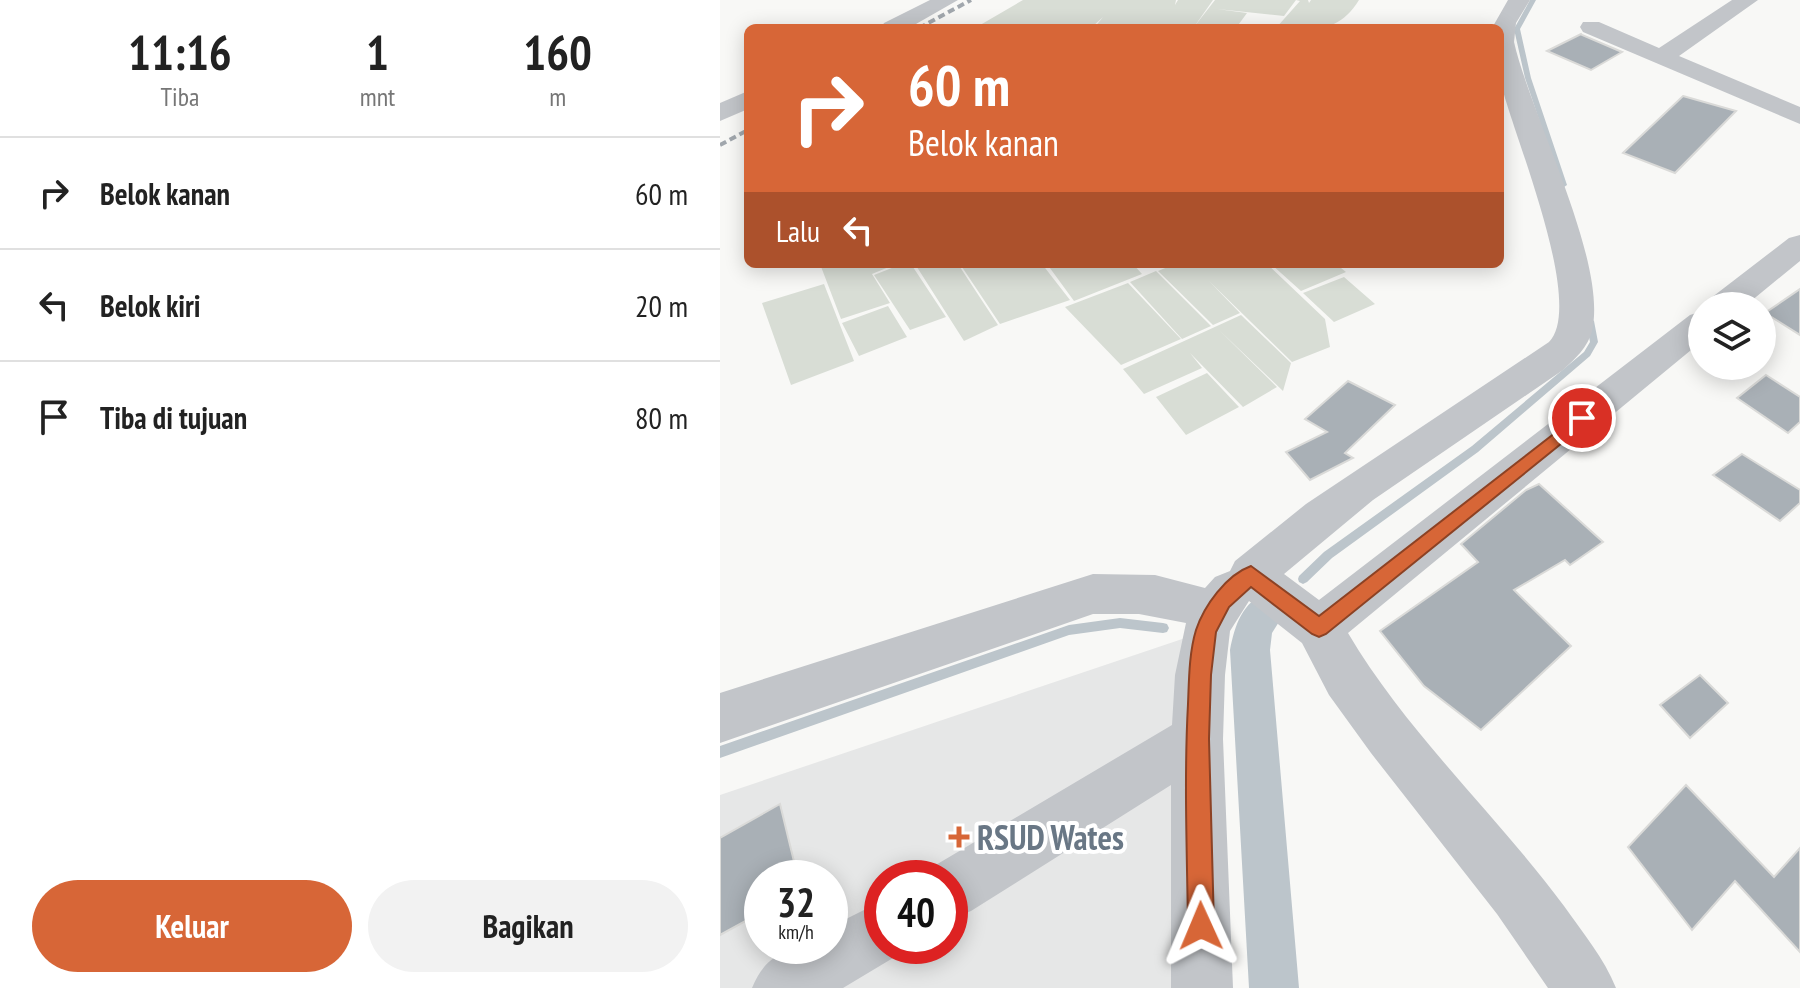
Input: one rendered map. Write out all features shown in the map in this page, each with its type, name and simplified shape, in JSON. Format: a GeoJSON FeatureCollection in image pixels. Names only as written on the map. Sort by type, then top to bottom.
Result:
{"type":"FeatureCollection","features":[{"type":"Feature","properties":{"kind":"street"},"geometry":{"type":"LineString","coordinates":[[900,24],[947,0]]}},
{"type":"Feature","properties":{"kind":"street"},"geometry":{"type":"LineString","coordinates":[[1504,25],[1519,0]]}},
{"type":"Feature","properties":{"kind":"street"},"geometry":{"type":"LineString","coordinates":[[1661,57],[1747,0]]}},
{"type":"Feature","properties":{"kind":"street"},"geometry":{"type":"LineString","coordinates":[[1591,27],[1800,116]]}},
{"type":"Feature","properties":{"kind":"street"},"geometry":{"type":"LineString","coordinates":[[1202,988],[1197,739],[1204,646],[1214,613],[1236,586],[1287,541],[1367,482],[1550,361],[1569,344],[1575,327],[1573,278],[1556,211],[1516,98],[1504,45]]}},
{"type":"Feature","properties":{"kind":"street"},"geometry":{"type":"LineString","coordinates":[[720,113],[744,101]]}},
{"type":"Feature","properties":{"kind":"street"},"geometry":{"type":"LineString","coordinates":[[1741,292],[1800,245]]}},
{"type":"Feature","properties":{"kind":"street"},"geometry":{"type":"LineString","coordinates":[[1319,628],[1688,334]]}},
{"type":"Feature","properties":{"kind":"street"},"geometry":{"type":"LineString","coordinates":[[1251,575],[1319,628],[1355,690],[1518,893],[1585,988]]}},
{"type":"Feature","properties":{"kind":"street"},"geometry":{"type":"LineString","coordinates":[[720,718],[1093,594],[1129,591],[1192,603],[1214,613]]}},
{"type":"Feature","properties":{"kind":"street"},"geometry":{"type":"LineString","coordinates":[[968,879],[1197,739]]}},
{"type":"Feature","properties":{"kind":"street"},"geometry":{"type":"LineString","coordinates":[[783,988],[864,941]]}},
{"type":"Feature","properties":{"kind":"shaded area"},"geometry":{"type":"Polygon","coordinates":[[[1023,0],[1176,0],[1175,5],[1178,0],[1213,0],[1196,24],[1097,24],[1103,17],[1095,24],[982,24],[1023,0]]]}},
{"type":"Feature","properties":{"kind":"shaded area"},"geometry":{"type":"Polygon","coordinates":[[[1215,0],[1296,0],[1284,16],[1217,9],[1247,13],[1239,24],[1196,24],[1215,0]]]}},
{"type":"Feature","properties":{"kind":"shaded area"},"geometry":{"type":"Polygon","coordinates":[[[1296,0],[1308,0],[1309,3],[1311,0],[1359,0],[1351,11],[1333,24],[1280,24],[1300,1],[1296,0]]]}},
{"type":"Feature","properties":{"kind":"shaded area"},"geometry":{"type":"Polygon","coordinates":[[[822,268],[886,268],[872,274],[890,303],[841,319],[822,268]]]}},
{"type":"Feature","properties":{"kind":"shaded area"},"geometry":{"type":"Polygon","coordinates":[[[892,268],[914,268],[946,317],[910,330],[874,275],[892,268]]]}},
{"type":"Feature","properties":{"kind":"shaded area"},"geometry":{"type":"Polygon","coordinates":[[[918,268],[961,268],[998,325],[964,341],[918,268]]]}},
{"type":"Feature","properties":{"kind":"shaded area"},"geometry":{"type":"Polygon","coordinates":[[[963,268],[1045,268],[1070,300],[1000,324],[963,268]]]}},
{"type":"Feature","properties":{"kind":"shaded area"},"geometry":{"type":"Polygon","coordinates":[[[1050,268],[1137,268],[1142,274],[1074,301],[1050,268]]]}},
{"type":"Feature","properties":{"kind":"shaded area"},"geometry":{"type":"Polygon","coordinates":[[[1165,268],[1271,268],[1325,319],[1330,347],[1292,362],[1209,281],[1240,313],[1213,325],[1158,271],[1165,268]]]}},
{"type":"Feature","properties":{"kind":"shaded area"},"geometry":{"type":"Polygon","coordinates":[[[1275,268],[1341,268],[1346,272],[1301,291],[1275,268]]]}},
{"type":"Feature","properties":{"kind":"shaded area"},"geometry":{"type":"Polygon","coordinates":[[[1156,271],[1211,326],[1182,339],[1130,282],[1156,271]]]}},
{"type":"Feature","properties":{"kind":"shaded area"},"geometry":{"type":"Polygon","coordinates":[[[1344,277],[1375,304],[1334,322],[1303,293],[1344,277]]]}},
{"type":"Feature","properties":{"kind":"shaded area"},"geometry":{"type":"Polygon","coordinates":[[[1128,283],[1181,339],[1121,365],[1065,307],[1128,283]]]}},
{"type":"Feature","properties":{"kind":"shaded area"},"geometry":{"type":"Polygon","coordinates":[[[824,284],[854,361],[791,385],[762,303],[824,284]]]}},
{"type":"Feature","properties":{"kind":"shaded area"},"geometry":{"type":"Polygon","coordinates":[[[888,306],[907,337],[859,356],[842,323],[888,306]]]}},
{"type":"Feature","properties":{"kind":"shaded area"},"geometry":{"type":"Polygon","coordinates":[[[1241,315],[1291,363],[1283,391],[1219,330],[1277,387],[1243,407],[1190,353],[1202,368],[1144,394],[1123,369],[1241,315]]]}},
{"type":"Feature","properties":{"kind":"shaded area"},"geometry":{"type":"Polygon","coordinates":[[[1207,373],[1239,407],[1186,435],[1156,397],[1207,373]]]}},
{"type":"Feature","properties":{"kind":"shaded area","name":"RSUD Wates"},"geometry":{"type":"Polygon","coordinates":[[[1206,631],[1200,988],[720,988],[720,795],[1206,631]]]}},
{"type":"Feature","properties":{"kind":"building"},"geometry":{"type":"Polygon","coordinates":[[[1581,34],[1622,52],[1591,70],[1547,51],[1581,34]]]}},
{"type":"Feature","properties":{"kind":"building"},"geometry":{"type":"Polygon","coordinates":[[[1683,96],[1736,111],[1675,173],[1623,153],[1683,96]]]}},
{"type":"Feature","properties":{"kind":"building"},"geometry":{"type":"Polygon","coordinates":[[[1800,289],[1800,335],[1776,320],[1776,305],[1800,289]]]}},
{"type":"Feature","properties":{"kind":"building"},"geometry":{"type":"Polygon","coordinates":[[[1760,380],[1774,380],[1800,397],[1800,422],[1788,433],[1737,398],[1760,380]]]}},
{"type":"Feature","properties":{"kind":"building"},"geometry":{"type":"Polygon","coordinates":[[[1348,381],[1395,405],[1345,453],[1353,458],[1310,480],[1286,452],[1327,432],[1305,419],[1348,381]]]}},
{"type":"Feature","properties":{"kind":"building"},"geometry":{"type":"Polygon","coordinates":[[[1742,454],[1800,490],[1800,503],[1780,521],[1713,475],[1742,454]]]}},
{"type":"Feature","properties":{"kind":"building"},"geometry":{"type":"Polygon","coordinates":[[[1539,484],[1603,542],[1570,565],[1565,560],[1514,590],[1571,646],[1481,730],[1424,686],[1380,631],[1478,562],[1461,544],[1526,490],[1539,484]]]}},
{"type":"Feature","properties":{"kind":"building"},"geometry":{"type":"Polygon","coordinates":[[[1700,675],[1728,703],[1690,738],[1660,705],[1700,675]]]}},
{"type":"Feature","properties":{"kind":"building"},"geometry":{"type":"Polygon","coordinates":[[[1686,785],[1774,877],[1800,848],[1800,952],[1735,881],[1692,930],[1628,847],[1686,785]]]}},
{"type":"Feature","properties":{"kind":"building"},"geometry":{"type":"Polygon","coordinates":[[[780,804],[794,860],[744,860],[744,922],[720,935],[720,838],[780,804]]]}},
{"type":"Feature","properties":{"kind":"waterway"},"geometry":{"type":"LineString","coordinates":[[1533,0],[1517,29],[1528,78],[1564,185]]}},
{"type":"Feature","properties":{"kind":"waterway"},"geometry":{"type":"LineString","coordinates":[[1303,579],[1328,555],[1475,449],[1587,354],[1594,342],[1590,321]]}},
{"type":"Feature","properties":{"kind":"waterway"},"geometry":{"type":"LineString","coordinates":[[1268,609],[1254,627],[1250,650],[1274,988]]}},
{"type":"Feature","properties":{"kind":"waterway"},"geometry":{"type":"LineString","coordinates":[[720,752],[1069,630],[1120,623],[1163,628]]}},
{"type":"Feature","properties":{"kind":"railway"},"geometry":{"type":"LineString","coordinates":[[926,24],[971,0]]}},
{"type":"Feature","properties":{"kind":"railway"},"geometry":{"type":"LineString","coordinates":[[720,145],[744,132]]}},
{"type":"Feature","properties":{"kind":"place","name":"RSUD Wates"},"geometry":{"type":"Point","coordinates":[959,837]}},
{"type":"Feature","properties":{"kind":"route"},"geometry":{"type":"LineString","coordinates":[[1201,926],[1197,739],[1200,675],[1206,631],[1222,601],[1251,575],[1319,628],[1582,418]]}}]}
